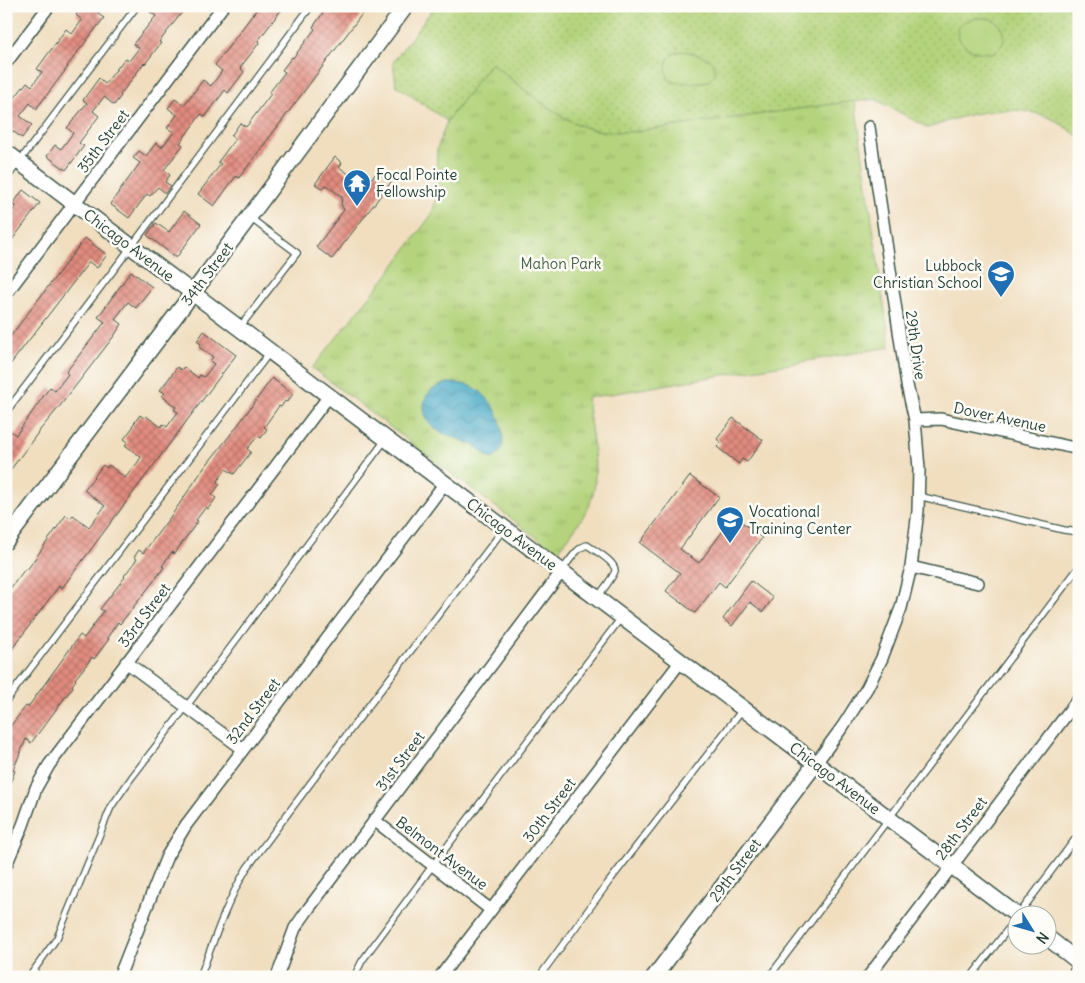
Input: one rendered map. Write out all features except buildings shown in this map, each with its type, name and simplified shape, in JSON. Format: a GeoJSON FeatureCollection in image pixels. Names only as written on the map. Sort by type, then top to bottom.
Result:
{"type":"FeatureCollection","features":[{"type":"Feature","properties":{"kind":"street"},"geometry":{"type":"LineString","coordinates":[[6,63],[48,6]]}},
{"type":"Feature","properties":{"kind":"street","name":"35th Street"},"geometry":{"type":"LineString","coordinates":[[6,294],[223,6]]}},
{"type":"Feature","properties":{"kind":"street","name":"34th Street"},"geometry":{"type":"LineString","coordinates":[[6,541],[406,6]]}},
{"type":"Feature","properties":{"kind":"street","name":"29th Drive"},"geometry":{"type":"LineString","coordinates":[[816,763],[843,726],[867,688],[882,658],[901,608],[911,567],[918,511],[919,469],[915,420],[906,386],[869,127]]}},
{"type":"Feature","properties":{"kind":"street","name":"Chicago Avenue"},"geometry":{"type":"LineString","coordinates":[[6,152],[1008,908]]}},
{"type":"Feature","properties":{"kind":"street","name":"33rd Street"},"geometry":{"type":"LineString","coordinates":[[6,865],[36,788],[49,765],[329,396]]}},
{"type":"Feature","properties":{"kind":"street","name":"Dover Avenue"},"geometry":{"type":"LineString","coordinates":[[915,420],[940,419],[1079,449]]}},
{"type":"Feature","properties":{"kind":"street","name":"32nd Street"},"geometry":{"type":"LineString","coordinates":[[119,977],[167,856],[186,825],[445,483]]}},
{"type":"Feature","properties":{"kind":"street"},"geometry":{"type":"LineString","coordinates":[[911,567],[978,583]]}},
{"type":"Feature","properties":{"kind":"street","name":"31st Street"},"geometry":{"type":"LineString","coordinates":[[277,977],[295,928],[309,908],[562,571]]}},
{"type":"Feature","properties":{"kind":"street","name":"30th Street"},"geometry":{"type":"LineString","coordinates":[[440,977],[681,661]]}},
{"type":"Feature","properties":{"kind":"street"},"geometry":{"type":"LineString","coordinates":[[126,662],[243,749]]}},
{"type":"Feature","properties":{"kind":"street","name":"28th Street"},"geometry":{"type":"LineString","coordinates":[[868,977],[1079,698]]}},
{"type":"Feature","properties":{"kind":"street","name":"29th Street"},"geometry":{"type":"LineString","coordinates":[[654,977],[816,763]]}},
{"type":"Feature","properties":{"kind":"street","name":"Belmont Avenue"},"geometry":{"type":"LineString","coordinates":[[374,820],[491,910]]}},
{"type":"Feature","properties":{"kind":"street"},"geometry":{"type":"LineString","coordinates":[[1058,946],[1079,962]]}},
{"type":"Feature","properties":{"kind":"street"},"geometry":{"type":"LineString","coordinates":[[1072,977],[1079,967]]}},
{"type":"Feature","properties":{"kind":"lane"},"geometry":{"type":"LineString","coordinates":[[6,179],[137,6]]}},
{"type":"Feature","properties":{"kind":"lane"},"geometry":{"type":"LineString","coordinates":[[6,412],[311,6]]}},
{"type":"Feature","properties":{"kind":"lane"},"geometry":{"type":"LineString","coordinates":[[239,329],[297,253],[249,217]]}},
{"type":"Feature","properties":{"kind":"lane"},"geometry":{"type":"LineString","coordinates":[[6,702],[270,352]]}},
{"type":"Feature","properties":{"kind":"lane"},"geometry":{"type":"LineString","coordinates":[[29,977],[57,938],[111,807],[386,439]]}},
{"type":"Feature","properties":{"kind":"lane"},"geometry":{"type":"LineString","coordinates":[[918,496],[1079,532]]}},
{"type":"Feature","properties":{"kind":"lane"},"geometry":{"type":"LineString","coordinates":[[200,977],[239,880],[247,868],[504,528]]}},
{"type":"Feature","properties":{"kind":"lane"},"geometry":{"type":"LineString","coordinates":[[562,571],[578,551],[587,545],[610,562],[614,566],[615,572],[597,598]]}},
{"type":"Feature","properties":{"kind":"lane"},"geometry":{"type":"LineString","coordinates":[[769,977],[1079,567]]}},
{"type":"Feature","properties":{"kind":"lane"},"geometry":{"type":"LineString","coordinates":[[354,977],[362,961],[433,865],[622,617]]}},
{"type":"Feature","properties":{"kind":"lane"},"geometry":{"type":"LineString","coordinates":[[539,977],[608,883],[743,708]]}},
{"type":"Feature","properties":{"kind":"lane"},"geometry":{"type":"LineString","coordinates":[[1025,906],[1079,834]]}},
{"type":"Feature","properties":{"kind":"lane"},"geometry":{"type":"LineString","coordinates":[[971,977],[1008,929]]}},
{"type":"Feature","properties":{"kind":"green space"},"geometry":{"type":"Polygon","coordinates":[[[435,6],[1079,6],[1079,137],[1046,116],[1012,110],[965,116],[928,128],[875,99],[641,131],[603,131],[591,129],[566,119],[539,101],[491,63],[447,121],[396,85],[393,62],[435,6]]]}},
{"type":"Feature","properties":{"kind":"green space"},"geometry":{"type":"Polygon","coordinates":[[[975,18],[991,19],[1001,26],[1004,33],[1004,41],[993,53],[973,50],[964,45],[959,38],[958,27],[966,21],[975,18]]]}},
{"type":"Feature","properties":{"kind":"green space"},"geometry":{"type":"Polygon","coordinates":[[[682,51],[700,55],[712,62],[715,67],[715,74],[709,81],[677,83],[671,81],[666,72],[667,61],[673,54],[682,51]]]}},
{"type":"Feature","properties":{"kind":"green space","name":"Mahon Park"},"geometry":{"type":"Polygon","coordinates":[[[491,63],[552,110],[579,125],[603,131],[641,131],[855,101],[890,347],[587,398],[594,449],[594,488],[592,498],[585,513],[557,553],[312,368],[388,274],[432,214],[435,202],[437,149],[447,121],[491,63]]]}},
{"type":"Feature","properties":{"kind":"water"},"geometry":{"type":"Polygon","coordinates":[[[447,383],[473,387],[481,392],[494,407],[502,427],[503,443],[498,455],[492,459],[473,445],[434,428],[429,422],[425,415],[424,405],[426,397],[435,388],[447,383]]]}},
{"type":"Feature","properties":{"kind":"place","name":"Focal Pointe Fellowship"},"geometry":{"type":"Point","coordinates":[357,207]}},
{"type":"Feature","properties":{"kind":"place","name":"Lubbock Christian School"},"geometry":{"type":"Point","coordinates":[1001,298]}},
{"type":"Feature","properties":{"kind":"place","name":"Vocational Training Center"},"geometry":{"type":"Point","coordinates":[730,544]}}]}
